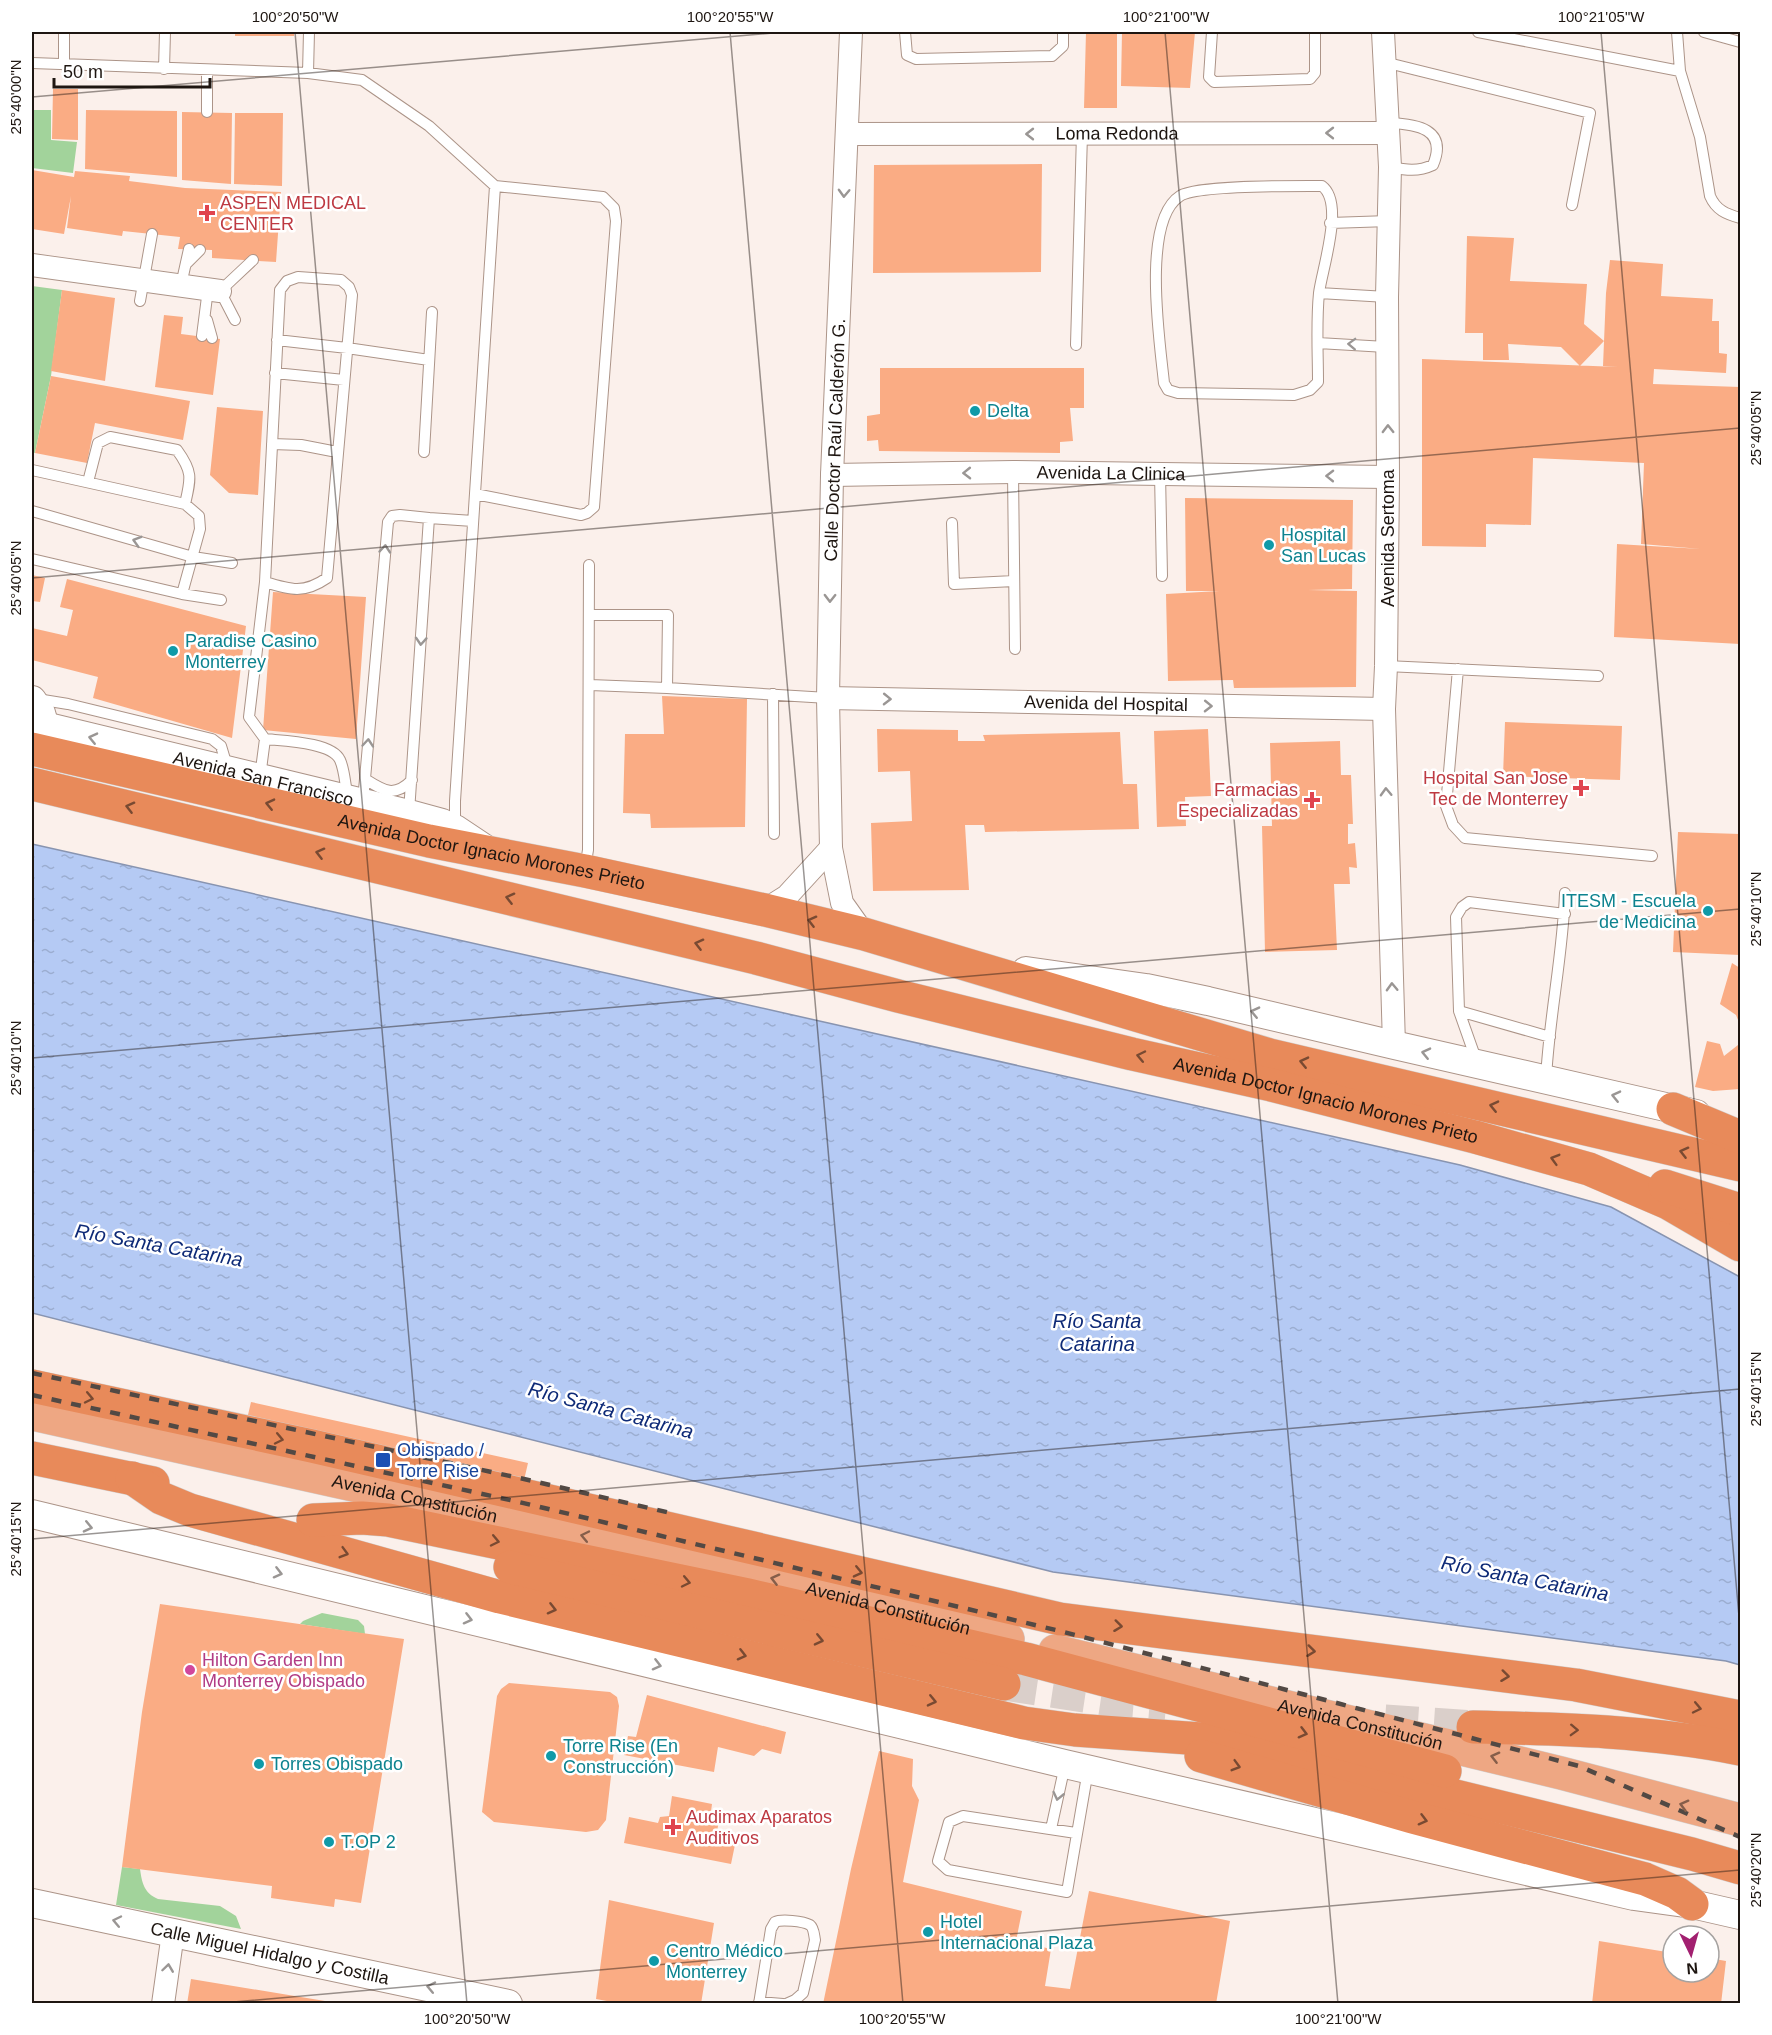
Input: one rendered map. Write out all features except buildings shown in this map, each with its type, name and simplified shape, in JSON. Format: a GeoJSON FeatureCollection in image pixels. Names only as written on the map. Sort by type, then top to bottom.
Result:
{"type":"FeatureCollection","features":[{"type":"Feature","properties":{"kind":"highway","name":"Avenida Doctor Ignacio Morones Prieto"},"geometry":{"type":"LineString","coordinates":[[36,733],[445,823],[489,852],[765,909],[864,934],[1270,1055]]}},
{"type":"Feature","properties":{"kind":"highway","name":"Avenida Doctor Ignacio Morones Prieto"},"geometry":{"type":"LineString","coordinates":[[32,784],[745,955],[898,996],[1475,1137],[1589,1169],[1668,1203],[1740,1245]]}},
{"type":"Feature","properties":{"kind":"highway","name":"Avenida Doctor Ignacio Morones Prieto"},"geometry":{"type":"LineString","coordinates":[[898,996],[978,1003],[1270,1055]]}},
{"type":"Feature","properties":{"kind":"highway"},"geometry":{"type":"LineString","coordinates":[[1270,1055],[1740,1165]]}},
{"type":"Feature","properties":{"kind":"highway"},"geometry":{"type":"LineString","coordinates":[[1673,1108],[1740,1137]]}},
{"type":"Feature","properties":{"kind":"highway"},"geometry":{"type":"LineString","coordinates":[[1589,1169],[1636,1177],[1740,1210]]}},
{"type":"Feature","properties":{"kind":"highway","name":"Avenida Constitución"},"geometry":{"type":"LineString","coordinates":[[32,1386],[312,1446],[1060,1618],[1576,1685],[1740,1717]]}},
{"type":"Feature","properties":{"kind":"highway"},"geometry":{"type":"LineString","coordinates":[[32,1458],[132,1478],[313,1520],[1004,1684]]}},
{"type":"Feature","properties":{"kind":"highway"},"geometry":{"type":"LineString","coordinates":[[132,1478],[161,1498],[190,1510],[500,1597],[1024,1723],[1140,1736],[1216,1740],[1260,1748],[1692,1854],[1740,1868]]}},
{"type":"Feature","properties":{"kind":"highway"},"geometry":{"type":"LineString","coordinates":[[313,1520],[362,1518],[413,1524],[748,1595],[992,1651],[1740,1851]]}},
{"type":"Feature","properties":{"kind":"highway"},"geometry":{"type":"LineString","coordinates":[[1473,1727],[1621,1732],[1700,1741],[1740,1749]]}},
{"type":"Feature","properties":{"kind":"highway"},"geometry":{"type":"LineString","coordinates":[[1140,1736],[1412,1817],[1645,1879],[1669,1888],[1692,1904]]}},
{"type":"Feature","properties":{"kind":"main road","name":"Avenida Constitución"},"geometry":{"type":"LineString","coordinates":[[32,1413],[742,1571],[1045,1648],[1561,1773],[1740,1820]]}},
{"type":"Feature","properties":{"kind":"street","name":"Calle Doctor Raúl Calderón G."},"geometry":{"type":"LineString","coordinates":[[851,32],[832,475],[828,698],[831,848],[842,903],[864,934]]}},
{"type":"Feature","properties":{"kind":"street","name":"Avenida Sertoma"},"geometry":{"type":"LineString","coordinates":[[1383,32],[1390,167],[1386,347],[1388,477],[1384,709],[1394,1046]]}},
{"type":"Feature","properties":{"kind":"street","name":"Loma Redonda"},"geometry":{"type":"LineString","coordinates":[[846,134],[1082,134],[1389,128]]}},
{"type":"Feature","properties":{"kind":"street"},"geometry":{"type":"LineString","coordinates":[[32,265],[142,291],[184,275],[214,290]]}},
{"type":"Feature","properties":{"kind":"street","name":"Avenida La Clinica"},"geometry":{"type":"LineString","coordinates":[[832,475],[1013,472],[1388,477]]}},
{"type":"Feature","properties":{"kind":"street","name":"Avenida del Hospital"},"geometry":{"type":"LineString","coordinates":[[828,698],[1384,709]]}},
{"type":"Feature","properties":{"kind":"street"},"geometry":{"type":"LineString","coordinates":[[32,699],[41,713],[36,733]]}},
{"type":"Feature","properties":{"kind":"street","name":"Avenida San Francisco"},"geometry":{"type":"LineString","coordinates":[[36,733],[260,777],[358,793],[409,814],[445,823]]}},
{"type":"Feature","properties":{"kind":"street"},"geometry":{"type":"LineString","coordinates":[[765,909],[787,896],[831,848]]}},
{"type":"Feature","properties":{"kind":"street"},"geometry":{"type":"LineString","coordinates":[[949,961],[1146,988],[1740,1124]]}},
{"type":"Feature","properties":{"kind":"street"},"geometry":{"type":"LineString","coordinates":[[32,1514],[1076,1766],[1634,1896],[1692,1904],[1740,1915]]}},
{"type":"Feature","properties":{"kind":"street","name":"Calle Miguel Hidalgo y Costilla"},"geometry":{"type":"LineString","coordinates":[[32,1903],[508,2004]]}},
{"type":"Feature","properties":{"kind":"street"},"geometry":{"type":"LineString","coordinates":[[163,2004],[173,1933]]}},
{"type":"Feature","properties":{"kind":"lane"},"geometry":{"type":"LineString","coordinates":[[64,32],[64,64]]}},
{"type":"Feature","properties":{"kind":"lane"},"geometry":{"type":"LineString","coordinates":[[164,69],[165,32]]}},
{"type":"Feature","properties":{"kind":"lane"},"geometry":{"type":"LineString","coordinates":[[308,73],[309,32]]}},
{"type":"Feature","properties":{"kind":"lane"},"geometry":{"type":"LineString","coordinates":[[904,32],[907,55],[916,59],[1052,56],[1063,46],[1063,32]]}},
{"type":"Feature","properties":{"kind":"lane"},"geometry":{"type":"LineString","coordinates":[[1212,32],[1209,77],[1214,82],[1310,79],[1315,73],[1315,32]]}},
{"type":"Feature","properties":{"kind":"lane"},"geometry":{"type":"LineString","coordinates":[[1478,32],[1680,70]]}},
{"type":"Feature","properties":{"kind":"lane"},"geometry":{"type":"LineString","coordinates":[[1677,32],[1680,70],[1700,136],[1710,196],[1713,204],[1722,212],[1740,218]]}},
{"type":"Feature","properties":{"kind":"lane"},"geometry":{"type":"LineString","coordinates":[[1704,32],[1740,42]]}},
{"type":"Feature","properties":{"kind":"lane"},"geometry":{"type":"LineString","coordinates":[[1383,62],[1590,113],[1572,204]]}},
{"type":"Feature","properties":{"kind":"lane"},"geometry":{"type":"LineString","coordinates":[[32,63],[308,73],[362,80],[429,126],[495,186],[603,197],[614,208],[615,232],[594,507],[588,513],[581,515],[475,494]]}},
{"type":"Feature","properties":{"kind":"lane"},"geometry":{"type":"LineString","coordinates":[[207,71],[207,112]]}},
{"type":"Feature","properties":{"kind":"lane"},"geometry":{"type":"LineString","coordinates":[[1389,128],[1409,124],[1424,127],[1434,137],[1437,145],[1437,156],[1433,165],[1410,170],[1390,167]]}},
{"type":"Feature","properties":{"kind":"lane"},"geometry":{"type":"LineString","coordinates":[[1076,345],[1082,134]]}},
{"type":"Feature","properties":{"kind":"lane"},"geometry":{"type":"LineString","coordinates":[[445,823],[473,521],[495,186]]}},
{"type":"Feature","properties":{"kind":"lane"},"geometry":{"type":"LineString","coordinates":[[1322,186],[1328,190],[1330,196],[1330,222],[1330,239],[1319,293],[1318,382],[1310,390],[1294,395],[1178,393],[1168,390],[1164,383],[1160,344],[1156,292],[1157,250],[1168,208],[1180,195],[1201,190],[1322,186]]}},
{"type":"Feature","properties":{"kind":"lane"},"geometry":{"type":"LineString","coordinates":[[1330,222],[1389,221]]}},
{"type":"Feature","properties":{"kind":"lane"},"geometry":{"type":"LineString","coordinates":[[142,291],[152,234]]}},
{"type":"Feature","properties":{"kind":"lane"},"geometry":{"type":"LineString","coordinates":[[184,275],[194,250]]}},
{"type":"Feature","properties":{"kind":"lane"},"geometry":{"type":"LineString","coordinates":[[207,337],[205,314],[214,290],[253,260]]}},
{"type":"Feature","properties":{"kind":"lane"},"geometry":{"type":"LineString","coordinates":[[260,777],[265,739],[249,717],[265,582],[279,290],[288,280],[298,277],[341,280],[350,287],[352,295],[327,578],[316,586],[302,591],[265,582]]}},
{"type":"Feature","properties":{"kind":"lane"},"geometry":{"type":"LineString","coordinates":[[214,290],[236,320]]}},
{"type":"Feature","properties":{"kind":"lane"},"geometry":{"type":"LineString","coordinates":[[1319,293],[1387,297]]}},
{"type":"Feature","properties":{"kind":"lane"},"geometry":{"type":"LineString","coordinates":[[424,452],[432,312]]}},
{"type":"Feature","properties":{"kind":"lane"},"geometry":{"type":"LineString","coordinates":[[277,340],[429,360]]}},
{"type":"Feature","properties":{"kind":"lane"},"geometry":{"type":"LineString","coordinates":[[1318,343],[1386,347]]}},
{"type":"Feature","properties":{"kind":"lane"},"geometry":{"type":"LineString","coordinates":[[275,373],[344,380]]}},
{"type":"Feature","properties":{"kind":"lane"},"geometry":{"type":"LineString","coordinates":[[88,482],[98,444],[110,437],[177,450],[191,478],[185,504]]}},
{"type":"Feature","properties":{"kind":"lane"},"geometry":{"type":"LineString","coordinates":[[272,444],[301,445],[337,452]]}},
{"type":"Feature","properties":{"kind":"lane"},"geometry":{"type":"LineString","coordinates":[[32,470],[185,504],[199,516],[200,529],[182,594]]}},
{"type":"Feature","properties":{"kind":"lane"},"geometry":{"type":"LineString","coordinates":[[1013,472],[1015,649]]}},
{"type":"Feature","properties":{"kind":"lane"},"geometry":{"type":"LineString","coordinates":[[1160,473],[1162,576]]}},
{"type":"Feature","properties":{"kind":"lane"},"geometry":{"type":"LineString","coordinates":[[32,511],[193,557],[232,563]]}},
{"type":"Feature","properties":{"kind":"lane"},"geometry":{"type":"LineString","coordinates":[[358,793],[388,522],[392,516],[400,514],[473,521]]}},
{"type":"Feature","properties":{"kind":"lane"},"geometry":{"type":"LineString","coordinates":[[409,814],[429,518]]}},
{"type":"Feature","properties":{"kind":"lane"},"geometry":{"type":"LineString","coordinates":[[952,523],[954,584],[1014,581]]}},
{"type":"Feature","properties":{"kind":"lane"},"geometry":{"type":"LineString","coordinates":[[32,559],[182,594],[221,600]]}},
{"type":"Feature","properties":{"kind":"lane"},"geometry":{"type":"LineString","coordinates":[[585,871],[588,850],[589,565]]}},
{"type":"Feature","properties":{"kind":"lane"},"geometry":{"type":"LineString","coordinates":[[589,615],[668,615],[667,688]]}},
{"type":"Feature","properties":{"kind":"lane"},"geometry":{"type":"LineString","coordinates":[[1386,666],[1598,676]]}},
{"type":"Feature","properties":{"kind":"lane"},"geometry":{"type":"LineString","coordinates":[[1458,669],[1446,806],[1453,825],[1466,838],[1652,856]]}},
{"type":"Feature","properties":{"kind":"lane"},"geometry":{"type":"LineString","coordinates":[[590,685],[828,698]]}},
{"type":"Feature","properties":{"kind":"lane"},"geometry":{"type":"LineString","coordinates":[[773,694],[774,834]]}},
{"type":"Feature","properties":{"kind":"lane"},"geometry":{"type":"LineString","coordinates":[[32,699],[68,704],[212,739],[221,747],[228,770]]}},
{"type":"Feature","properties":{"kind":"lane"},"geometry":{"type":"LineString","coordinates":[[265,739],[319,746],[334,752],[358,793]]}},
{"type":"Feature","properties":{"kind":"lane"},"geometry":{"type":"LineString","coordinates":[[358,793],[395,791],[404,788],[412,780]]}},
{"type":"Feature","properties":{"kind":"lane"},"geometry":{"type":"LineString","coordinates":[[1546,1080],[1565,914],[1565,893]]}},
{"type":"Feature","properties":{"kind":"lane"},"geometry":{"type":"LineString","coordinates":[[1477,1064],[1459,1011],[1456,917],[1461,907],[1469,902],[1565,914]]}},
{"type":"Feature","properties":{"kind":"lane"},"geometry":{"type":"LineString","coordinates":[[1459,1011],[1550,1037]]}},
{"type":"Feature","properties":{"kind":"lane"},"geometry":{"type":"LineString","coordinates":[[1051,1829],[1076,1766]]}},
{"type":"Feature","properties":{"kind":"lane"},"geometry":{"type":"LineString","coordinates":[[1076,1766],[1076,1833],[1067,1892],[948,1870],[938,1861],[949,1822],[963,1816],[1076,1833]]}},
{"type":"Feature","properties":{"kind":"lane"},"geometry":{"type":"LineString","coordinates":[[781,1919],[810,1925],[814,1931],[815,1940],[802,1993],[795,2000],[784,2004],[759,2003],[771,1929],[775,1922],[781,1919]]}},
{"type":"Feature","properties":{"kind":"green space"},"geometry":{"type":"Polygon","coordinates":[[[32,110],[51,110],[51,140],[77,142],[73,173],[32,168],[32,110]]]}},
{"type":"Feature","properties":{"kind":"green space"},"geometry":{"type":"Polygon","coordinates":[[[32,286],[62,290],[51,376],[35,453],[32,452],[32,286]]]}},
{"type":"Feature","properties":{"kind":"green space"},"geometry":{"type":"Polygon","coordinates":[[[322,1613],[358,1620],[364,1626],[365,1634],[300,1624],[322,1613]]]}},
{"type":"Feature","properties":{"kind":"green space"},"geometry":{"type":"Polygon","coordinates":[[[122,1867],[140,1869],[144,1887],[153,1897],[220,1906],[236,1916],[241,1929],[116,1905],[122,1867]]]}},
{"type":"Feature","properties":{"kind":"water","name":"Río Santa Catarina"},"geometry":{"type":"Polygon","coordinates":[[[32,844],[1460,1165],[1611,1207],[1740,1277],[1740,1665],[1726,1661],[1053,1572],[32,1313],[32,844]]]}},
{"type":"Feature","properties":{"kind":"tunnel"},"geometry":{"type":"LineString","coordinates":[[1004,1684],[1117,1701],[1166,1705]]}},
{"type":"Feature","properties":{"kind":"tunnel"},"geometry":{"type":"LineString","coordinates":[[1385,1721],[1473,1727]]}},
{"type":"Feature","properties":{"kind":"railway"},"geometry":{"type":"LineString","coordinates":[[32,1373],[524,1479],[675,1514]]}},
{"type":"Feature","properties":{"kind":"railway"},"geometry":{"type":"LineString","coordinates":[[32,1395],[519,1502],[1060,1631],[1579,1766],[1740,1837]]}},
{"type":"Feature","properties":{"kind":"place","name":"ASPEN MEDICAL CENTER"},"geometry":{"type":"Point","coordinates":[207,213]}},
{"type":"Feature","properties":{"kind":"place","name":"Delta"},"geometry":{"type":"Point","coordinates":[975,411]}},
{"type":"Feature","properties":{"kind":"place","name":"Hospital San Lucas"},"geometry":{"type":"Point","coordinates":[1269,545]}},
{"type":"Feature","properties":{"kind":"place","name":"Paradise Casino Monterrey"},"geometry":{"type":"Point","coordinates":[173,651]}},
{"type":"Feature","properties":{"kind":"place","name":"Hospital San Jose Tec de Monterrey"},"geometry":{"type":"Point","coordinates":[1581,788]}},
{"type":"Feature","properties":{"kind":"place","name":"Farmacias Especializadas"},"geometry":{"type":"Point","coordinates":[1312,800]}},
{"type":"Feature","properties":{"kind":"place","name":"ITESM - Escuela de Medicina"},"geometry":{"type":"Point","coordinates":[1708,911]}},
{"type":"Feature","properties":{"kind":"place","name":"Obispado / Torre Rise"},"geometry":{"type":"Point","coordinates":[383,1460]}},
{"type":"Feature","properties":{"kind":"place","name":"Hilton Garden Inn Monterrey Obispado"},"geometry":{"type":"Point","coordinates":[190,1670]}},
{"type":"Feature","properties":{"kind":"place","name":"Torre Rise (En Construcción)"},"geometry":{"type":"Point","coordinates":[551,1756]}},
{"type":"Feature","properties":{"kind":"place","name":"Torres Obispado"},"geometry":{"type":"Point","coordinates":[259,1764]}},
{"type":"Feature","properties":{"kind":"place","name":"Audimax Aparatos Auditivos"},"geometry":{"type":"Point","coordinates":[673,1827]}},
{"type":"Feature","properties":{"kind":"place","name":"T.OP 2"},"geometry":{"type":"Point","coordinates":[329,1842]}},
{"type":"Feature","properties":{"kind":"place","name":"Hotel Internacional Plaza"},"geometry":{"type":"Point","coordinates":[928,1932]}},
{"type":"Feature","properties":{"kind":"place","name":"Centro Médico Monterrey"},"geometry":{"type":"Point","coordinates":[654,1961]}}]}
